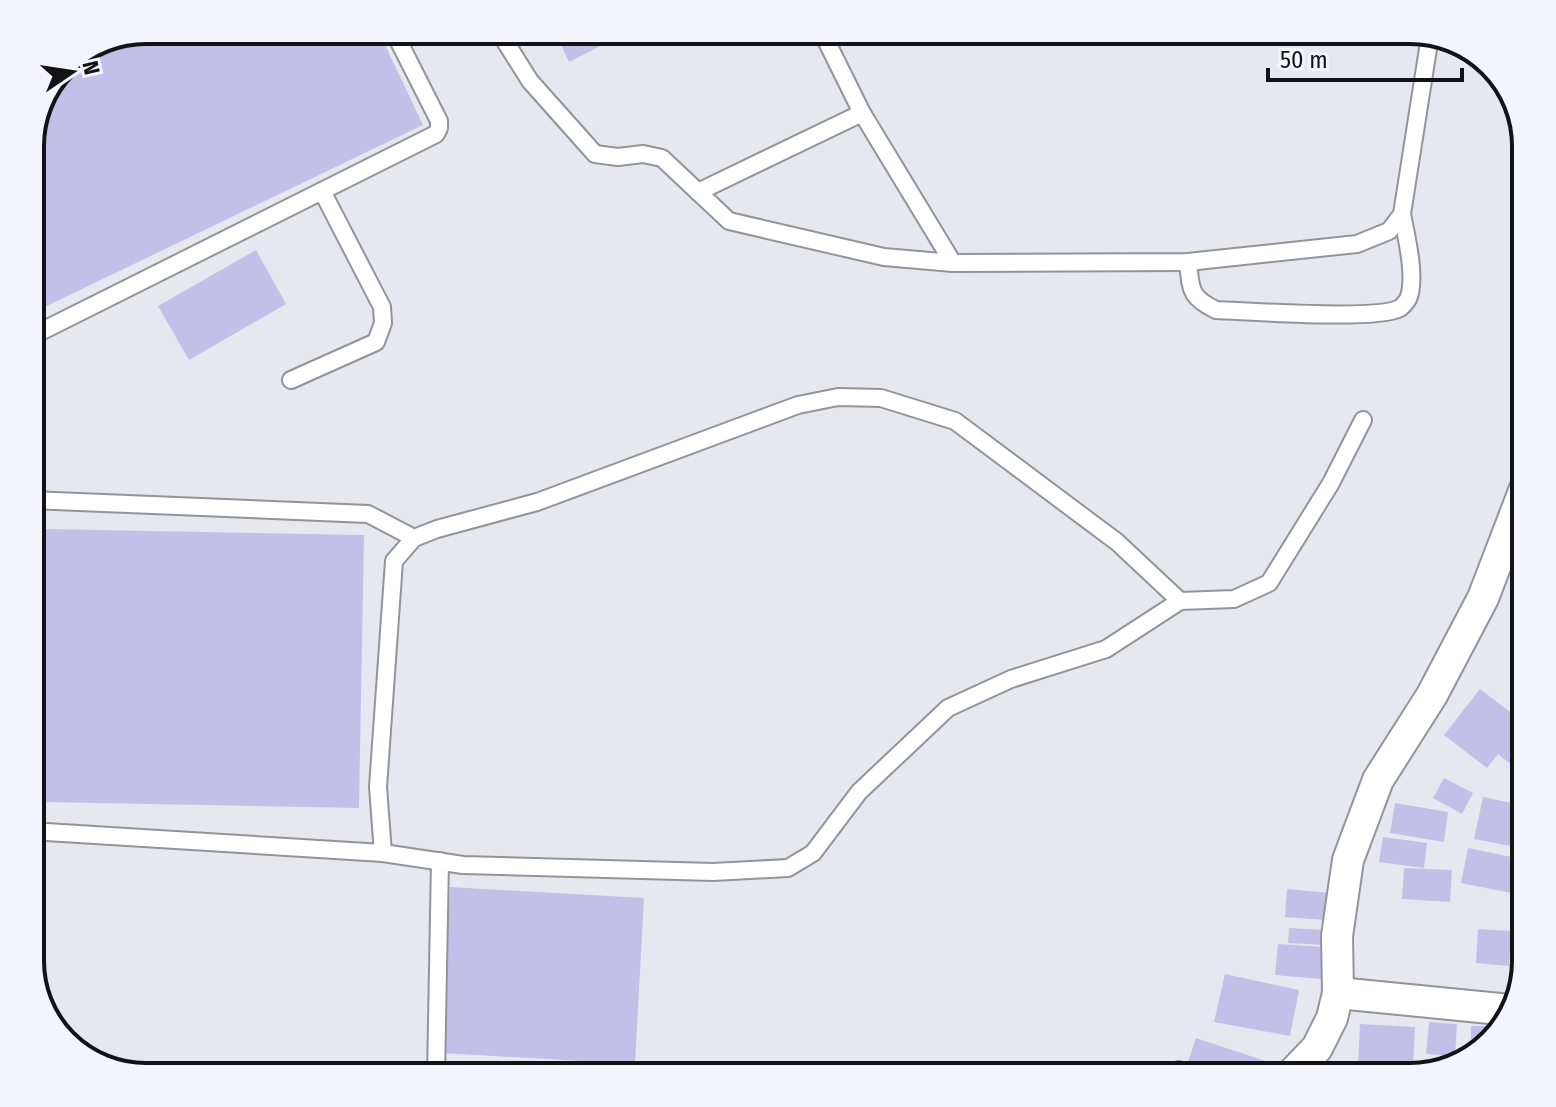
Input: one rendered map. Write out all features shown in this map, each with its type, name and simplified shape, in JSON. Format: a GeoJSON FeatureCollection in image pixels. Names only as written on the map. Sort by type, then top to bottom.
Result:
{"type":"FeatureCollection","features":[{"type":"Feature","properties":{"kind":"street"},"geometry":{"type":"LineString","coordinates":[[1303,1063],[1317,1048],[1332,1018],[1338,993],[1337,936],[1348,860],[1378,780],[1432,695],[1483,598],[1512,522]]}},
{"type":"Feature","properties":{"kind":"street"},"geometry":{"type":"LineString","coordinates":[[1338,993],[1499,1009]]}},
{"type":"Feature","properties":{"kind":"lane"},"geometry":{"type":"LineString","coordinates":[[44,330],[436,134],[439,121],[400,44]]}},
{"type":"Feature","properties":{"kind":"lane"},"geometry":{"type":"LineString","coordinates":[[507,44],[530,81],[595,154],[618,157],[643,154],[662,158],[729,221],[884,257],[953,263],[1188,262],[1357,244],[1389,231],[1402,214]]}},
{"type":"Feature","properties":{"kind":"lane"},"geometry":{"type":"LineString","coordinates":[[828,44],[862,113],[953,263]]}},
{"type":"Feature","properties":{"kind":"lane"},"geometry":{"type":"LineString","coordinates":[[1188,262],[1192,293],[1200,302],[1216,310],[1349,314],[1384,313],[1401,308],[1409,296],[1411,265],[1402,214],[1428,46]]}},
{"type":"Feature","properties":{"kind":"lane"},"geometry":{"type":"LineString","coordinates":[[698,192],[862,113]]}},
{"type":"Feature","properties":{"kind":"lane"},"geometry":{"type":"LineString","coordinates":[[291,380],[376,342],[383,323],[382,307],[322,191]]}},
{"type":"Feature","properties":{"kind":"lane"},"geometry":{"type":"LineString","coordinates":[[383,853],[378,787],[394,561],[414,538],[537,502],[798,405],[838,397],[881,398],[955,421],[1117,542],[1180,601]]}},
{"type":"Feature","properties":{"kind":"lane"},"geometry":{"type":"LineString","coordinates":[[44,832],[383,853],[463,865],[713,872],[788,868],[813,853],[859,792],[948,708],[1011,679],[1106,649],[1180,601],[1234,599],[1269,583],[1331,483],[1363,420]]}},
{"type":"Feature","properties":{"kind":"lane"},"geometry":{"type":"LineString","coordinates":[[44,501],[368,514],[414,538]]}},
{"type":"Feature","properties":{"kind":"lane"},"geometry":{"type":"LineString","coordinates":[[436,1063],[440,861]]}},
{"type":"Feature","properties":{"kind":"building"},"geometry":{"type":"Polygon","coordinates":[[[146,44],[385,44],[423,125],[44,307],[44,139],[47,120],[61,89],[74,74],[89,61],[107,52],[146,44]]]}},
{"type":"Feature","properties":{"kind":"building"},"geometry":{"type":"Polygon","coordinates":[[[561,44],[604,44],[569,62],[561,44]]]}},
{"type":"Feature","properties":{"kind":"building"},"geometry":{"type":"Polygon","coordinates":[[[256,250],[286,304],[189,360],[158,306],[256,250]]]}},
{"type":"Feature","properties":{"kind":"building"},"geometry":{"type":"Polygon","coordinates":[[[46,529],[364,535],[359,808],[44,802],[46,529]]]}},
{"type":"Feature","properties":{"kind":"building"},"geometry":{"type":"Polygon","coordinates":[[[1480,689],[1512,713],[1512,765],[1498,754],[1487,768],[1444,735],[1480,689]]]}},
{"type":"Feature","properties":{"kind":"building"},"geometry":{"type":"Polygon","coordinates":[[[1444,778],[1473,793],[1462,814],[1433,798],[1444,778]]]}},
{"type":"Feature","properties":{"kind":"building"},"geometry":{"type":"Polygon","coordinates":[[[1483,797],[1512,803],[1512,846],[1474,839],[1483,797]]]}},
{"type":"Feature","properties":{"kind":"building"},"geometry":{"type":"Polygon","coordinates":[[[1395,803],[1448,812],[1444,842],[1390,833],[1395,803]]]}},
{"type":"Feature","properties":{"kind":"building"},"geometry":{"type":"Polygon","coordinates":[[[1383,837],[1427,843],[1424,868],[1379,862],[1383,837]]]}},
{"type":"Feature","properties":{"kind":"building"},"geometry":{"type":"Polygon","coordinates":[[[1468,848],[1512,857],[1512,893],[1461,883],[1468,848]]]}},
{"type":"Feature","properties":{"kind":"building"},"geometry":{"type":"Polygon","coordinates":[[[1404,868],[1452,870],[1450,902],[1402,899],[1404,868]]]}},
{"type":"Feature","properties":{"kind":"building"},"geometry":{"type":"Polygon","coordinates":[[[450,887],[644,898],[635,1063],[441,1053],[450,887]]]}},
{"type":"Feature","properties":{"kind":"building"},"geometry":{"type":"Polygon","coordinates":[[[1287,889],[1341,894],[1339,921],[1285,917],[1287,889]]]}},
{"type":"Feature","properties":{"kind":"building"},"geometry":{"type":"Polygon","coordinates":[[[1289,928],[1326,930],[1325,945],[1288,943],[1289,928]]]}},
{"type":"Feature","properties":{"kind":"building"},"geometry":{"type":"Polygon","coordinates":[[[1478,929],[1511,931],[1509,966],[1476,963],[1478,929]]]}},
{"type":"Feature","properties":{"kind":"building"},"geometry":{"type":"Polygon","coordinates":[[[1278,944],[1324,947],[1321,979],[1275,975],[1278,944]]]}},
{"type":"Feature","properties":{"kind":"building"},"geometry":{"type":"Polygon","coordinates":[[[1225,974],[1299,990],[1290,1036],[1214,1022],[1225,974]]]}},
{"type":"Feature","properties":{"kind":"building"},"geometry":{"type":"Polygon","coordinates":[[[1429,1022],[1457,1024],[1455,1052],[1447,1055],[1426,1054],[1429,1022]]]}},
{"type":"Feature","properties":{"kind":"building"},"geometry":{"type":"Polygon","coordinates":[[[1360,1024],[1415,1027],[1413,1063],[1358,1063],[1360,1024]]]}},
{"type":"Feature","properties":{"kind":"building"},"geometry":{"type":"Polygon","coordinates":[[[1471,1026],[1488,1026],[1482,1033],[1471,1043],[1471,1026]]]}},
{"type":"Feature","properties":{"kind":"building"},"geometry":{"type":"Polygon","coordinates":[[[1196,1038],[1271,1063],[1188,1063],[1196,1038]]]}}]}
